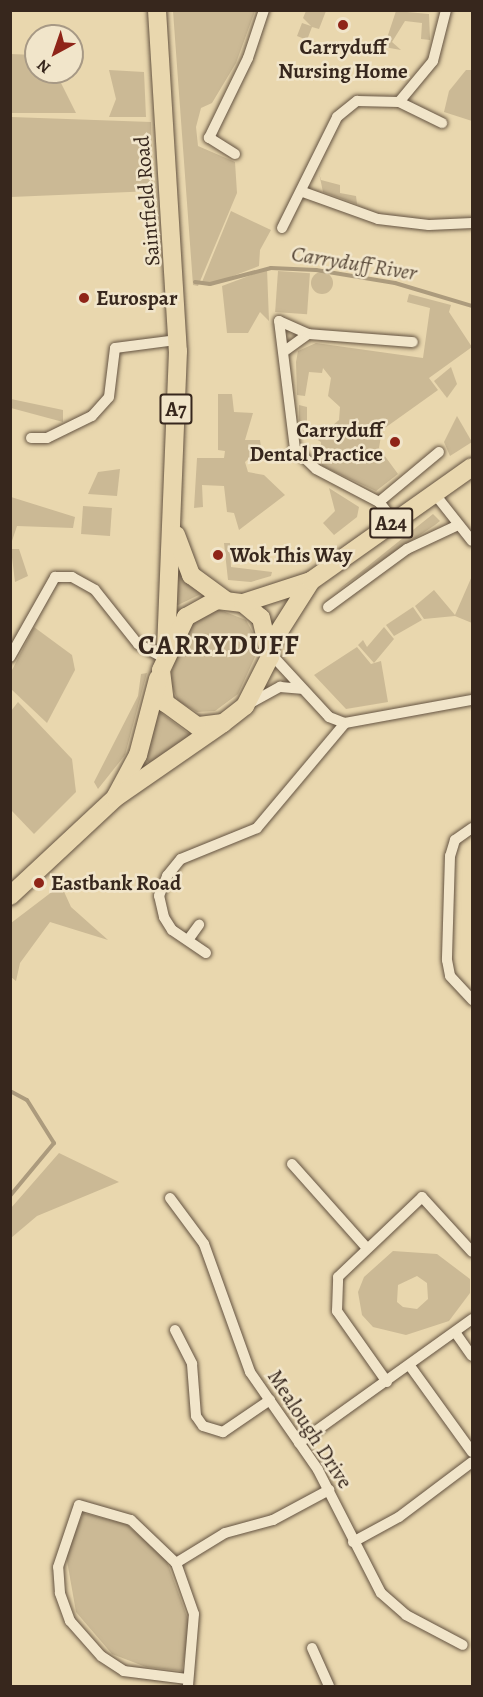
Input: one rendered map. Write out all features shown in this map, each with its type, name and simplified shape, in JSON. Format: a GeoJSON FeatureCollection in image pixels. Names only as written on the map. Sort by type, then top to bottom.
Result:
{"type":"FeatureCollection","features":[{"type":"Feature","properties":{"kind":"highway","name":"Saintfield Road"},"geometry":{"type":"LineString","coordinates":[[115,798],[138,755],[164,659],[174,531],[177,340],[157,10]]}},
{"type":"Feature","properties":{"kind":"highway","name":"A24"},"geometry":{"type":"LineString","coordinates":[[164,659],[195,609],[234,602],[311,581],[472,466]]}},
{"type":"Feature","properties":{"kind":"highway","name":"Saintfield Road"},"geometry":{"type":"LineString","coordinates":[[174,531],[191,575],[234,602]]}},
{"type":"Feature","properties":{"kind":"highway","name":"A24"},"geometry":{"type":"LineString","coordinates":[[223,723],[245,706],[262,681],[270,649],[311,581]]}},
{"type":"Feature","properties":{"kind":"highway"},"geometry":{"type":"LineString","coordinates":[[234,602],[261,618],[270,649]]}},
{"type":"Feature","properties":{"kind":"highway"},"geometry":{"type":"LineString","coordinates":[[164,659],[161,694],[174,713],[197,726],[223,723]]}},
{"type":"Feature","properties":{"kind":"highway","name":"Saintfield Road"},"geometry":{"type":"LineString","coordinates":[[10,896],[115,798],[223,723]]}},
{"type":"Feature","properties":{"kind":"street"},"geometry":{"type":"LineString","coordinates":[[235,154],[209,138],[248,58],[264,10]]}},
{"type":"Feature","properties":{"kind":"street"},"geometry":{"type":"LineString","coordinates":[[399,102],[434,61],[446,10]]}},
{"type":"Feature","properties":{"kind":"street"},"geometry":{"type":"LineString","coordinates":[[282,228],[303,192],[346,106],[369,100],[399,102],[442,123]]}},
{"type":"Feature","properties":{"kind":"street"},"geometry":{"type":"LineString","coordinates":[[303,192],[333,207],[398,223],[472,223]]}},
{"type":"Feature","properties":{"kind":"street"},"geometry":{"type":"LineString","coordinates":[[394,521],[379,502],[316,469],[295,450],[286,350],[279,321],[308,333],[413,342]]}},
{"type":"Feature","properties":{"kind":"street"},"geometry":{"type":"LineString","coordinates":[[286,350],[308,333]]}},
{"type":"Feature","properties":{"kind":"street"},"geometry":{"type":"LineString","coordinates":[[31,438],[47,438],[92,416],[109,397],[115,348],[177,340]]}},
{"type":"Feature","properties":{"kind":"street"},"geometry":{"type":"LineString","coordinates":[[379,502],[439,452]]}},
{"type":"Feature","properties":{"kind":"street"},"geometry":{"type":"LineString","coordinates":[[434,493],[472,541]]}},
{"type":"Feature","properties":{"kind":"street"},"geometry":{"type":"LineString","coordinates":[[328,607],[407,549],[458,525]]}},
{"type":"Feature","properties":{"kind":"street"},"geometry":{"type":"LineString","coordinates":[[10,657],[55,577],[72,577],[95,590],[138,644],[164,659]]}},
{"type":"Feature","properties":{"kind":"street"},"geometry":{"type":"LineString","coordinates":[[270,649],[304,691],[330,717],[345,723],[472,700]]}},
{"type":"Feature","properties":{"kind":"street"},"geometry":{"type":"LineString","coordinates":[[245,706],[287,686],[304,691]]}},
{"type":"Feature","properties":{"kind":"street"},"geometry":{"type":"LineString","coordinates":[[206,953],[172,930],[159,896],[181,859],[257,828],[345,723]]}},
{"type":"Feature","properties":{"kind":"street"},"geometry":{"type":"LineString","coordinates":[[472,828],[455,840],[450,856],[447,960],[450,976],[472,1000]]}},
{"type":"Feature","properties":{"kind":"street"},"geometry":{"type":"LineString","coordinates":[[188,940],[199,925]]}},
{"type":"Feature","properties":{"kind":"street"},"geometry":{"type":"LineString","coordinates":[[292,1164],[366,1247]]}},
{"type":"Feature","properties":{"kind":"street"},"geometry":{"type":"LineString","coordinates":[[387,1382],[337,1311],[334,1292],[338,1277],[366,1247],[422,1197],[472,1252]]}},
{"type":"Feature","properties":{"kind":"street","name":"Mealough Drive"},"geometry":{"type":"LineString","coordinates":[[170,1198],[204,1244],[236,1344],[329,1490],[353,1542],[381,1593],[406,1615],[463,1645]]}},
{"type":"Feature","properties":{"kind":"street"},"geometry":{"type":"LineString","coordinates":[[299,1443],[410,1366],[472,1319]]}},
{"type":"Feature","properties":{"kind":"street"},"geometry":{"type":"LineString","coordinates":[[175,1330],[192,1364],[196,1416],[203,1426],[223,1432],[270,1400]]}},
{"type":"Feature","properties":{"kind":"street"},"geometry":{"type":"LineString","coordinates":[[455,1332],[472,1356]]}},
{"type":"Feature","properties":{"kind":"street"},"geometry":{"type":"LineString","coordinates":[[410,1366],[472,1452]]}},
{"type":"Feature","properties":{"kind":"street"},"geometry":{"type":"LineString","coordinates":[[353,1542],[399,1517],[472,1462]]}},
{"type":"Feature","properties":{"kind":"street"},"geometry":{"type":"LineString","coordinates":[[176,1563],[225,1533],[273,1520],[329,1490]]}},
{"type":"Feature","properties":{"kind":"street"},"geometry":{"type":"LineString","coordinates":[[79,1505],[130,1520],[176,1563],[194,1614],[188,1683],[124,1671],[85,1642],[70,1620],[60,1593],[58,1567],[79,1505]]}},
{"type":"Feature","properties":{"kind":"street"},"geometry":{"type":"LineString","coordinates":[[312,1648],[329,1686]]}},
{"type":"Feature","properties":{"kind":"shaded area"},"geometry":{"type":"Polygon","coordinates":[[[173,11],[255,11],[236,63],[212,103],[201,108],[196,127],[198,146],[235,162],[237,193],[198,286],[193,285],[173,11]]]}},
{"type":"Feature","properties":{"kind":"shaded area"},"geometry":{"type":"Polygon","coordinates":[[[306,11],[326,11],[319,29],[312,27],[307,40],[297,36],[302,23],[311,26],[303,18],[306,11]]]}},
{"type":"Feature","properties":{"kind":"shaded area"},"geometry":{"type":"Polygon","coordinates":[[[396,11],[429,14],[430,40],[421,39],[422,23],[405,21],[392,42],[401,50],[384,47],[396,11]]]}},
{"type":"Feature","properties":{"kind":"shaded area"},"geometry":{"type":"Polygon","coordinates":[[[10,54],[24,55],[24,84],[62,84],[76,113],[11,113],[10,54]]]}},
{"type":"Feature","properties":{"kind":"shaded area"},"geometry":{"type":"Polygon","coordinates":[[[109,70],[144,72],[146,117],[109,117],[116,99],[109,70]]]}},
{"type":"Feature","properties":{"kind":"shaded area"},"geometry":{"type":"Polygon","coordinates":[[[466,70],[472,70],[472,121],[444,112],[449,91],[466,70]]]}},
{"type":"Feature","properties":{"kind":"shaded area"},"geometry":{"type":"Polygon","coordinates":[[[11,117],[151,122],[153,191],[11,197],[11,117]]]}},
{"type":"Feature","properties":{"kind":"shaded area"},"geometry":{"type":"Polygon","coordinates":[[[319,173],[321,180],[340,185],[340,193],[356,196],[357,204],[323,192],[319,173]]]}},
{"type":"Feature","properties":{"kind":"shaded area"},"geometry":{"type":"Polygon","coordinates":[[[231,211],[271,230],[260,250],[259,266],[212,284],[202,282],[231,211]]]}},
{"type":"Feature","properties":{"kind":"shaded area"},"geometry":{"type":"Polygon","coordinates":[[[267,269],[269,321],[260,312],[248,333],[227,333],[222,286],[267,269]]]}},
{"type":"Feature","properties":{"kind":"shaded area"},"geometry":{"type":"Polygon","coordinates":[[[278,271],[310,273],[307,314],[275,312],[278,271]]]}},
{"type":"Feature","properties":{"kind":"shaded area"},"geometry":{"type":"Polygon","coordinates":[[[322,272],[330,275],[333,283],[330,291],[322,294],[314,291],[311,283],[314,275],[322,272]]]}},
{"type":"Feature","properties":{"kind":"shaded area"},"geometry":{"type":"Polygon","coordinates":[[[409,294],[451,305],[449,312],[472,347],[429,378],[438,390],[382,430],[379,448],[398,474],[376,491],[322,466],[321,442],[299,429],[299,405],[307,407],[307,432],[321,435],[339,420],[340,407],[328,396],[331,378],[323,368],[322,373],[309,372],[305,396],[297,395],[296,362],[298,351],[316,343],[423,358],[430,308],[407,302],[409,294]]]}},
{"type":"Feature","properties":{"kind":"shaded area"},"geometry":{"type":"Polygon","coordinates":[[[451,367],[457,384],[447,398],[434,381],[451,367]]]}},
{"type":"Feature","properties":{"kind":"shaded area"},"geometry":{"type":"Polygon","coordinates":[[[218,394],[232,394],[234,412],[253,413],[245,440],[260,440],[261,447],[245,462],[248,472],[264,475],[285,495],[239,530],[234,513],[227,512],[224,486],[202,485],[203,507],[194,508],[197,458],[224,458],[225,451],[218,450],[218,394]]]}},
{"type":"Feature","properties":{"kind":"shaded area"},"geometry":{"type":"Polygon","coordinates":[[[11,399],[63,410],[63,422],[11,408],[11,399]]]}},
{"type":"Feature","properties":{"kind":"shaded area"},"geometry":{"type":"Polygon","coordinates":[[[457,416],[472,442],[450,456],[444,442],[457,416]]]}},
{"type":"Feature","properties":{"kind":"shaded area"},"geometry":{"type":"Polygon","coordinates":[[[120,469],[117,496],[88,494],[98,472],[120,469]]]}},
{"type":"Feature","properties":{"kind":"shaded area"},"geometry":{"type":"Polygon","coordinates":[[[329,488],[359,507],[357,517],[334,535],[323,523],[335,511],[329,488]]]}},
{"type":"Feature","properties":{"kind":"shaded area"},"geometry":{"type":"Polygon","coordinates":[[[11,497],[75,517],[73,528],[17,526],[11,544],[11,497]]]}},
{"type":"Feature","properties":{"kind":"shaded area"},"geometry":{"type":"Polygon","coordinates":[[[83,506],[112,508],[110,536],[81,534],[83,506]]]}},
{"type":"Feature","properties":{"kind":"shaded area"},"geometry":{"type":"Polygon","coordinates":[[[433,514],[440,521],[338,590],[433,514]]]}},
{"type":"Feature","properties":{"kind":"shaded area"},"geometry":{"type":"Polygon","coordinates":[[[224,543],[230,543],[231,567],[272,572],[271,576],[251,582],[228,580],[224,543]]]}},
{"type":"Feature","properties":{"kind":"shaded area"},"geometry":{"type":"Polygon","coordinates":[[[11,549],[19,549],[28,576],[15,582],[11,549]]]}},
{"type":"Feature","properties":{"kind":"shaded area"},"geometry":{"type":"Polygon","coordinates":[[[176,559],[205,592],[176,606],[176,559]]]}},
{"type":"Feature","properties":{"kind":"shaded area"},"geometry":{"type":"Polygon","coordinates":[[[472,576],[472,623],[455,616],[424,619],[415,606],[434,590],[455,615],[472,576]]]}},
{"type":"Feature","properties":{"kind":"shaded area"},"geometry":{"type":"Polygon","coordinates":[[[413,607],[422,620],[394,636],[386,625],[413,607]]]}},
{"type":"Feature","properties":{"kind":"shaded area"},"geometry":{"type":"Polygon","coordinates":[[[215,608],[246,620],[260,646],[238,694],[215,711],[197,712],[178,701],[169,680],[184,630],[215,608]]]}},
{"type":"Feature","properties":{"kind":"shaded area"},"geometry":{"type":"Polygon","coordinates":[[[34,627],[72,655],[75,670],[47,723],[11,689],[11,672],[34,627]]]}},
{"type":"Feature","properties":{"kind":"shaded area"},"geometry":{"type":"Polygon","coordinates":[[[384,627],[394,639],[374,663],[358,645],[363,640],[367,647],[384,627]]]}},
{"type":"Feature","properties":{"kind":"shaded area"},"geometry":{"type":"Polygon","coordinates":[[[357,647],[371,664],[381,661],[388,702],[346,709],[314,675],[357,647]]]}},
{"type":"Feature","properties":{"kind":"shaded area"},"geometry":{"type":"Polygon","coordinates":[[[147,673],[125,755],[98,789],[94,782],[138,696],[141,674],[147,673]]]}},
{"type":"Feature","properties":{"kind":"shaded area"},"geometry":{"type":"Polygon","coordinates":[[[18,702],[72,759],[76,792],[34,834],[11,810],[11,711],[18,702]]]}},
{"type":"Feature","properties":{"kind":"shaded area"},"geometry":{"type":"Polygon","coordinates":[[[156,709],[193,737],[152,765],[145,759],[156,709]]]}},
{"type":"Feature","properties":{"kind":"shaded area"},"geometry":{"type":"Polygon","coordinates":[[[61,885],[71,907],[108,940],[50,922],[20,963],[16,981],[11,977],[11,923],[61,885]]]}},
{"type":"Feature","properties":{"kind":"shaded area"},"geometry":{"type":"Polygon","coordinates":[[[59,1153],[119,1182],[37,1216],[11,1238],[11,1208],[59,1153]]]}},
{"type":"Feature","properties":{"kind":"shaded area"},"geometry":{"type":"Polygon","coordinates":[[[393,1251],[437,1254],[470,1279],[470,1293],[449,1321],[406,1335],[373,1327],[362,1315],[358,1292],[364,1277],[393,1251]],[[417,1276],[398,1285],[397,1302],[403,1307],[417,1309],[428,1299],[427,1283],[417,1276]]]}},
{"type":"Feature","properties":{"kind":"shaded area"},"geometry":{"type":"Polygon","coordinates":[[[83,1513],[126,1524],[166,1559],[190,1625],[182,1671],[146,1667],[112,1654],[76,1612],[66,1555],[83,1513]]]}},
{"type":"Feature","properties":{"kind":"waterway","name":"Carryduff River"},"geometry":{"type":"LineString","coordinates":[[195,282],[210,284],[271,268],[316,270],[395,283],[472,306]]}},
{"type":"Feature","properties":{"kind":"waterway","name":"Carryduff River"},"geometry":{"type":"LineString","coordinates":[[10,1091],[27,1100],[54,1143],[10,1196]]}},
{"type":"Feature","properties":{"kind":"place","name":"Carryduff Nursing Home"},"geometry":{"type":"Point","coordinates":[343,25]}},
{"type":"Feature","properties":{"kind":"place","name":"Eurospar"},"geometry":{"type":"Point","coordinates":[84,298]}},
{"type":"Feature","properties":{"kind":"place","name":"Carryduff Dental Practice"},"geometry":{"type":"Point","coordinates":[395,442]}},
{"type":"Feature","properties":{"kind":"place","name":"Wok This Way"},"geometry":{"type":"Point","coordinates":[218,555]}},
{"type":"Feature","properties":{"kind":"place","name":"Eastbank Road"},"geometry":{"type":"Point","coordinates":[39,883]}},
{"type":"Feature","properties":{"kind":"district","name":"CARRYDUFF"},"geometry":{"type":"Point","coordinates":[219,646]}}]}
